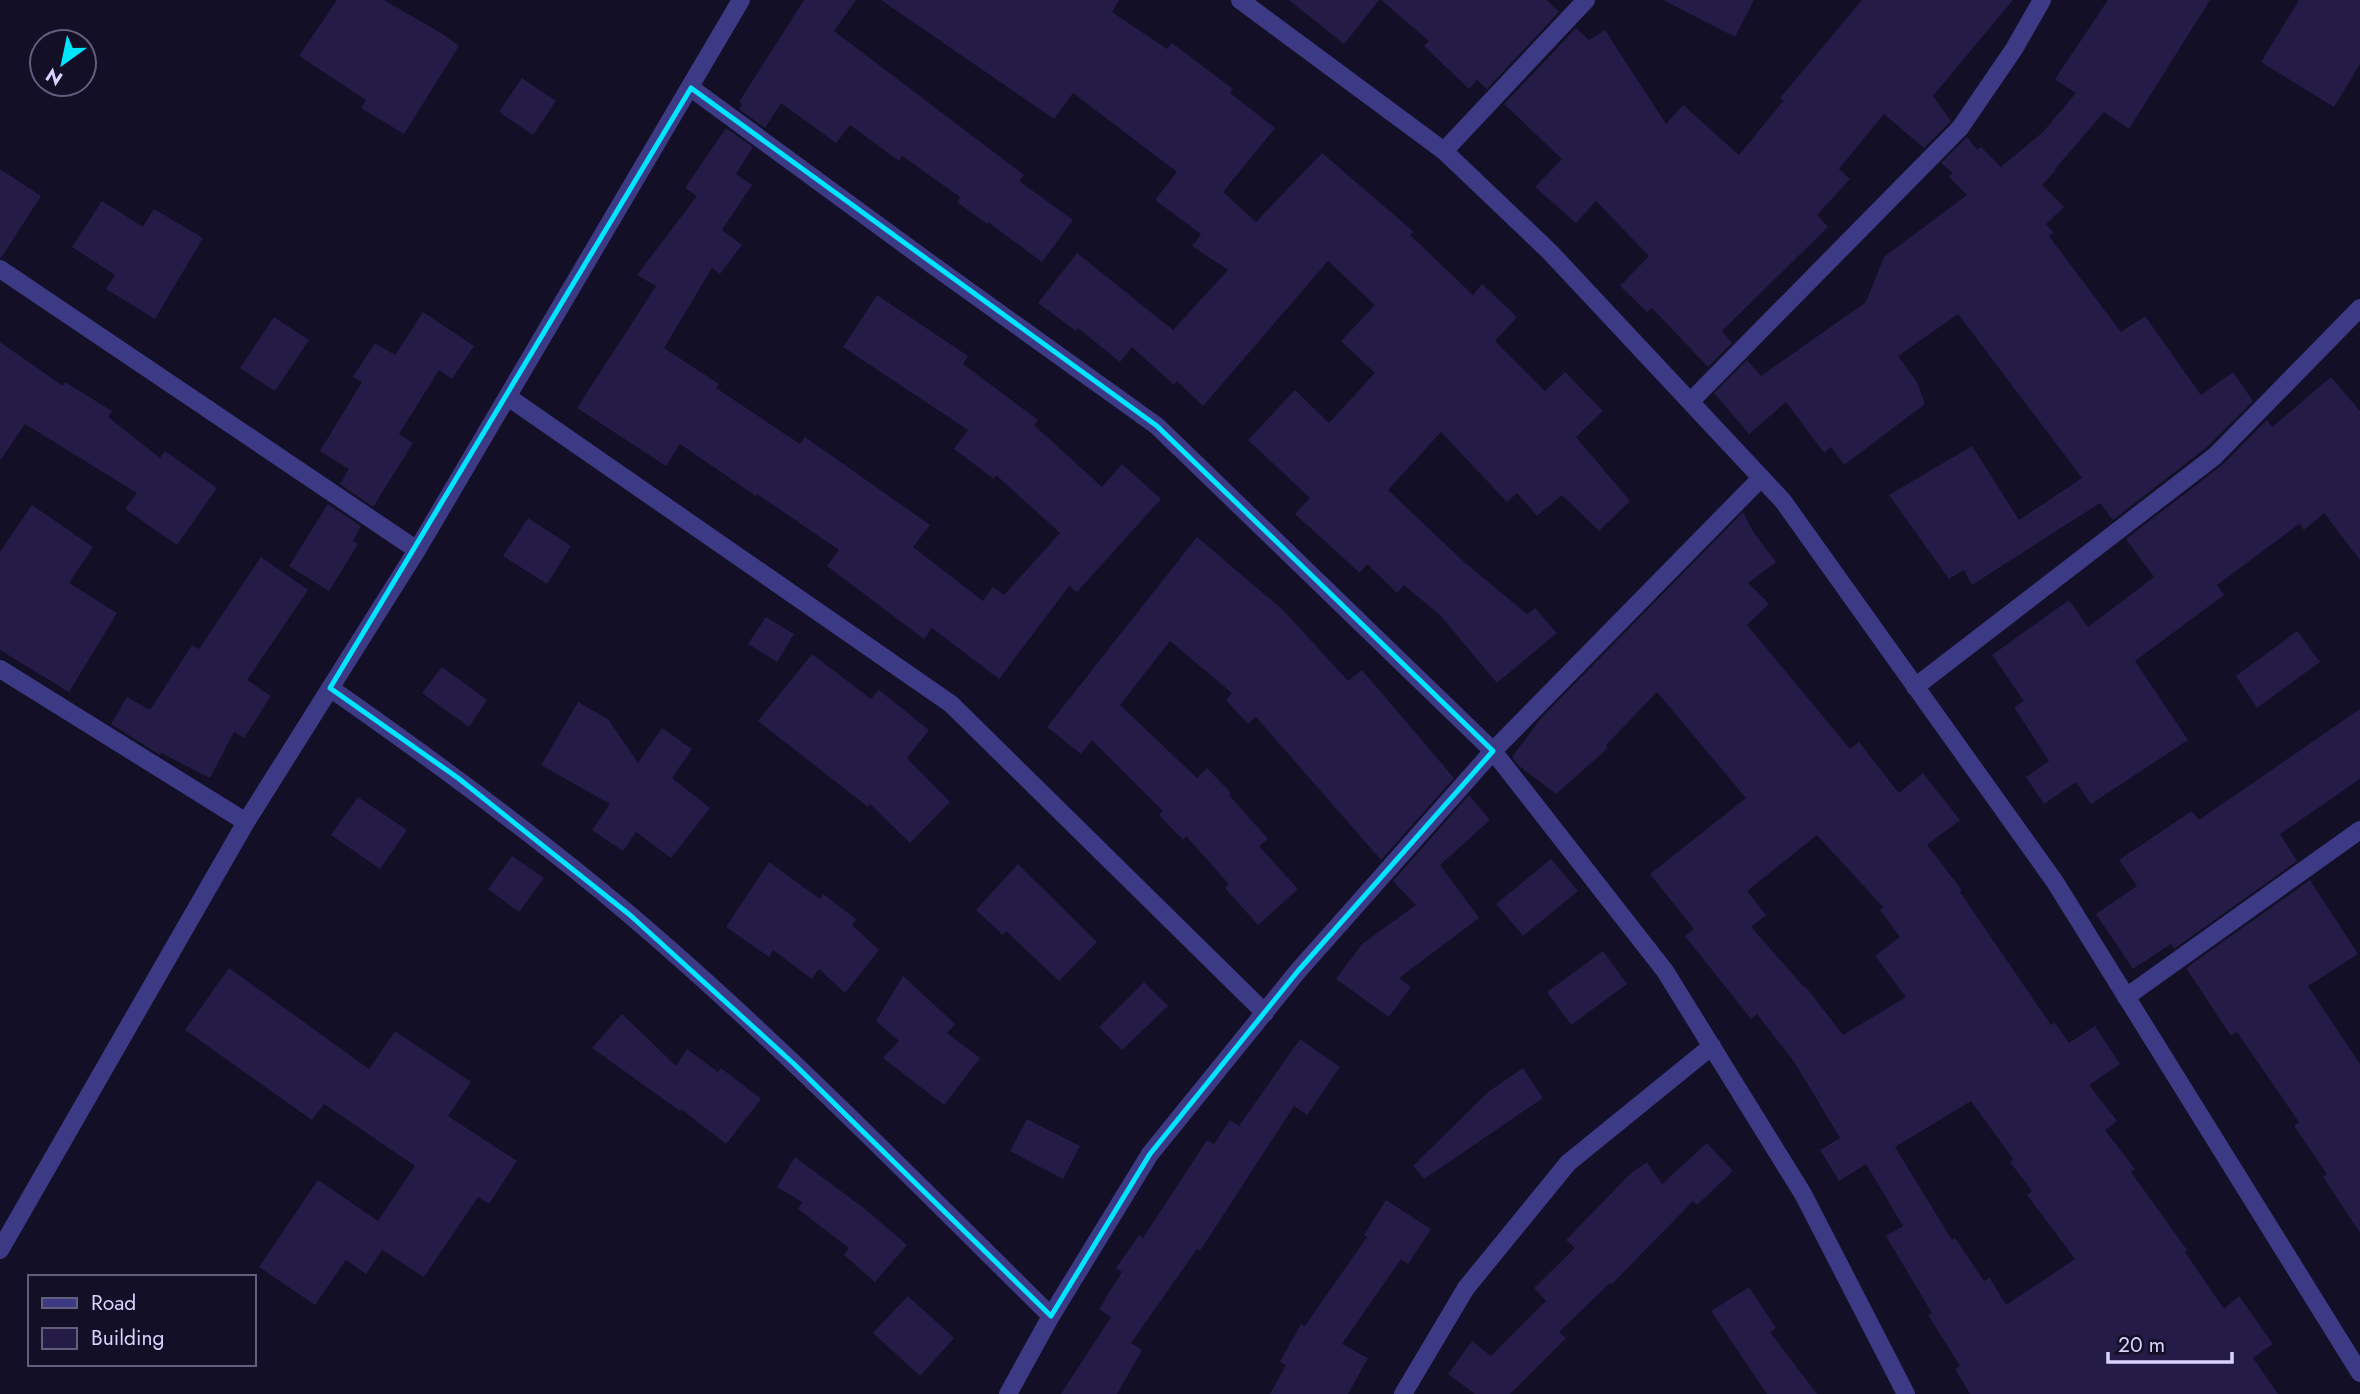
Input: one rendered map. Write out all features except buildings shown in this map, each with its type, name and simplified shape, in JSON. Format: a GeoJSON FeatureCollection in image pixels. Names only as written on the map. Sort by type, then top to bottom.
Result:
{"type":"FeatureCollection","features":[{"type":"Feature","properties":{"kind":"street"},"geometry":{"type":"LineString","coordinates":[[0,1250],[246,822],[417,550],[741,0]]}},
{"type":"Feature","properties":{"kind":"street"},"geometry":{"type":"LineString","coordinates":[[1240,0],[1444,151],[1550,252],[1783,501],[2055,882],[2360,1373]]}},
{"type":"Feature","properties":{"kind":"street"},"geometry":{"type":"LineString","coordinates":[[1444,151],[1586,0]]}},
{"type":"Feature","properties":{"kind":"street"},"geometry":{"type":"LineString","coordinates":[[1691,401],[1960,128],[2014,49],[2042,0]]}},
{"type":"Feature","properties":{"kind":"street"},"geometry":{"type":"LineString","coordinates":[[691,88],[1157,426],[1493,751],[1665,971],[1804,1194],[1906,1394]]}},
{"type":"Feature","properties":{"kind":"street"},"geometry":{"type":"LineString","coordinates":[[0,269],[417,550]]}},
{"type":"Feature","properties":{"kind":"street"},"geometry":{"type":"LineString","coordinates":[[1915,688],[2215,456],[2360,308]]}},
{"type":"Feature","properties":{"kind":"street"},"geometry":{"type":"LineString","coordinates":[[508,397],[951,704],[1265,1013]]}},
{"type":"Feature","properties":{"kind":"street"},"geometry":{"type":"LineString","coordinates":[[1008,1394],[1051,1316],[1150,1154],[1298,971],[1493,751],[1761,478]]}},
{"type":"Feature","properties":{"kind":"street"},"geometry":{"type":"LineString","coordinates":[[0,669],[246,822]]}},
{"type":"Feature","properties":{"kind":"street"},"geometry":{"type":"LineString","coordinates":[[330,688],[457,778],[630,915],[794,1064],[1051,1316]]}},
{"type":"Feature","properties":{"kind":"street"},"geometry":{"type":"LineString","coordinates":[[2126,997],[2360,830]]}},
{"type":"Feature","properties":{"kind":"street"},"geometry":{"type":"LineString","coordinates":[[1403,1394],[1466,1288],[1568,1163],[1713,1046]]}},
{"type":"Feature","properties":{"kind":"highlighted area"},"geometry":{"type":"Polygon","coordinates":[[[691,88],[1157,426],[1493,751],[1298,971],[1150,1154],[1051,1316],[794,1064],[630,915],[458,778],[330,688],[691,88]]]}}]}
